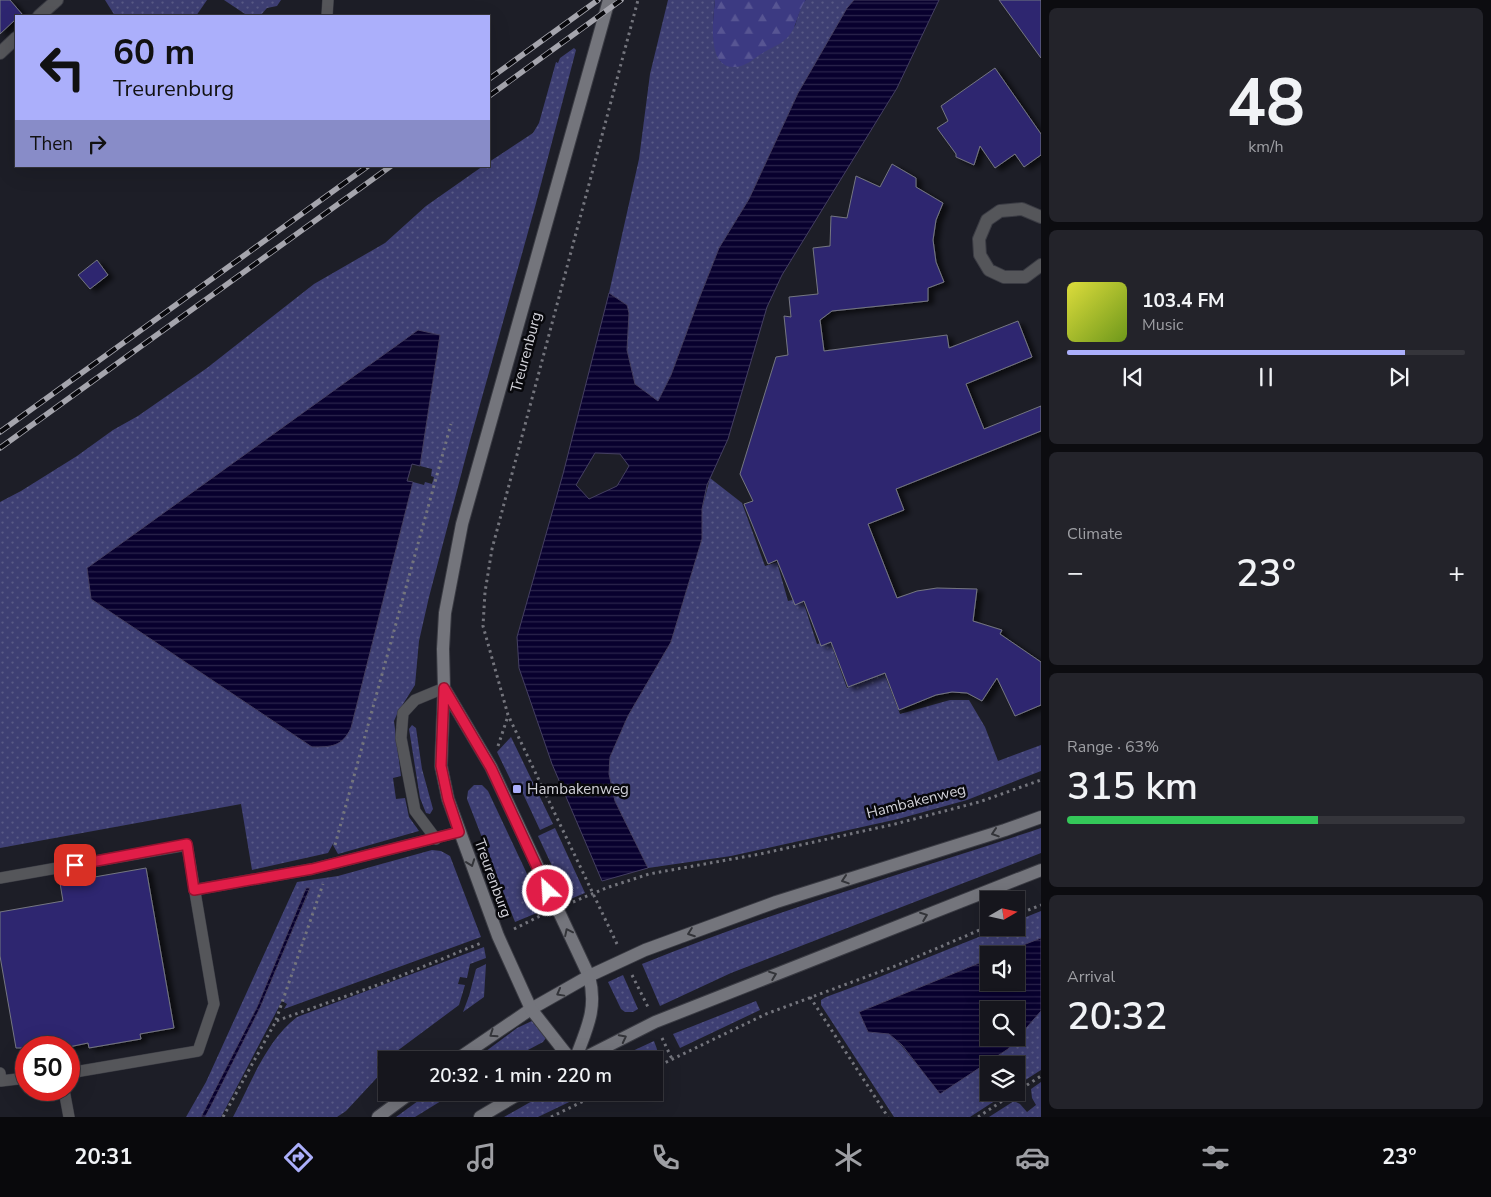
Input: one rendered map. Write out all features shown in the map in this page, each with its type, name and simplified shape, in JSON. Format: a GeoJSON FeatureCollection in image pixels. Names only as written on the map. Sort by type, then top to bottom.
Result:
{"type":"FeatureCollection","features":[{"type":"Feature","properties":{"kind":"main road","name":"Treurenburg"},"geometry":{"type":"LineString","coordinates":[[566,1051],[531,1009],[498,936],[448,799],[441,766],[444,688],[443,649],[445,613],[462,524],[608,0]]}},
{"type":"Feature","properties":{"kind":"main road","name":"Treurenburg"},"geometry":{"type":"LineString","coordinates":[[444,688],[491,768],[590,976],[593,991],[592,1011],[576,1051]]}},
{"type":"Feature","properties":{"kind":"main road"},"geometry":{"type":"LineString","coordinates":[[469,1051],[531,1009],[590,976],[645,950],[776,902],[1005,830],[1041,816]]}},
{"type":"Feature","properties":{"kind":"main road"},"geometry":{"type":"LineString","coordinates":[[598,1051],[654,1022],[1041,870]]}},
{"type":"Feature","properties":{"kind":"main road"},"geometry":{"type":"LineString","coordinates":[[378,1117],[400,1101]]}},
{"type":"Feature","properties":{"kind":"main road"},"geometry":{"type":"LineString","coordinates":[[480,1117],[507,1101]]}},
{"type":"Feature","properties":{"kind":"street"},"geometry":{"type":"LineString","coordinates":[[40,15],[57,0]]}},
{"type":"Feature","properties":{"kind":"street"},"geometry":{"type":"LineString","coordinates":[[0,53],[15,39]]}},
{"type":"Feature","properties":{"kind":"street"},"geometry":{"type":"LineString","coordinates":[[1041,217],[1022,209],[1000,211],[987,220],[979,239],[980,255],[989,270],[1004,277],[1025,277],[1041,265]]}},
{"type":"Feature","properties":{"kind":"lane"},"geometry":{"type":"LineString","coordinates":[[327,15],[328,0]]}},
{"type":"Feature","properties":{"kind":"lane"},"geometry":{"type":"LineString","coordinates":[[436,839],[415,811],[401,738],[403,713],[415,700],[444,688]]}},
{"type":"Feature","properties":{"kind":"lane"},"geometry":{"type":"LineString","coordinates":[[194,890],[312,869],[459,832]]}},
{"type":"Feature","properties":{"kind":"lane"},"geometry":{"type":"LineString","coordinates":[[0,878],[187,844],[214,1004],[198,1051],[80,1071]]}},
{"type":"Feature","properties":{"kind":"lane"},"geometry":{"type":"LineString","coordinates":[[0,1073],[1,1081],[15,1079]]}},
{"type":"Feature","properties":{"kind":"lane"},"geometry":{"type":"LineString","coordinates":[[66,1101],[69,1117]]}},
{"type":"Feature","properties":{"kind":"path","name":"Treurenburg"},"geometry":{"type":"LineString","coordinates":[[638,0],[492,549],[485,592],[483,626],[508,715],[672,1059]]}},
{"type":"Feature","properties":{"kind":"path"},"geometry":{"type":"LineString","coordinates":[[223,1117],[276,1021],[330,864],[451,424]]}},
{"type":"Feature","properties":{"kind":"path"},"geometry":{"type":"LineString","coordinates":[[491,768],[508,715]]}},
{"type":"Feature","properties":{"kind":"path","name":"Hambakenweg"},"geometry":{"type":"LineString","coordinates":[[276,1021],[383,983],[498,936],[556,908],[606,888],[649,874],[760,854],[895,824],[979,802],[1041,780]]}},
{"type":"Feature","properties":{"kind":"path"},"geometry":{"type":"LineString","coordinates":[[1025,911],[1041,905]]}},
{"type":"Feature","properties":{"kind":"path"},"geometry":{"type":"LineString","coordinates":[[663,1064],[766,1014],[898,965],[980,930]]}},
{"type":"Feature","properties":{"kind":"path"},"geometry":{"type":"LineString","coordinates":[[810,997],[888,1117]]}},
{"type":"Feature","properties":{"kind":"path"},"geometry":{"type":"LineString","coordinates":[[1025,1086],[1041,1076]]}},
{"type":"Feature","properties":{"kind":"path"},"geometry":{"type":"LineString","coordinates":[[551,1117],[584,1101]]}},
{"type":"Feature","properties":{"kind":"path"},"geometry":{"type":"LineString","coordinates":[[978,1117],[1002,1101]]}},
{"type":"Feature","properties":{"kind":"shaded area"},"geometry":{"type":"Polygon","coordinates":[[[105,0],[207,0],[197,15],[114,15],[105,0]]]}},
{"type":"Feature","properties":{"kind":"shaded area"},"geometry":{"type":"Polygon","coordinates":[[[224,0],[281,0],[277,6],[267,8],[261,15],[246,15],[224,0]]]}},
{"type":"Feature","properties":{"kind":"shaded area"},"geometry":{"type":"Polygon","coordinates":[[[668,0],[715,0],[714,39],[721,62],[795,26],[801,6],[806,0],[854,0],[798,93],[749,199],[719,248],[671,375],[658,401],[635,384],[627,350],[629,313],[627,305],[609,293],[639,159],[650,74],[668,0]]]}},
{"type":"Feature","properties":{"kind":"shaded area"},"geometry":{"type":"Polygon","coordinates":[[[854,0],[939,0],[897,88],[782,275],[767,307],[728,439],[707,485],[702,509],[702,539],[671,642],[628,716],[610,757],[609,774],[615,801],[648,868],[602,881],[552,764],[519,668],[517,637],[563,474],[609,293],[627,305],[629,313],[627,350],[635,384],[658,401],[671,375],[719,248],[749,199],[798,93],[847,8],[854,0]],[[595,453],[576,485],[589,499],[617,486],[629,466],[620,454],[595,453]]]}},
{"type":"Feature","properties":{"kind":"shaded area"},"geometry":{"type":"Polygon","coordinates":[[[574,48],[576,50],[429,597],[419,641],[415,685],[394,721],[401,776],[393,778],[396,799],[405,798],[409,817],[419,831],[338,854],[333,845],[334,842],[328,853],[252,870],[241,804],[0,848],[0,502],[21,491],[77,456],[113,430],[138,416],[207,368],[314,284],[385,243],[426,206],[482,167],[490,167],[490,161],[533,133],[539,123],[556,62],[558,63],[560,58],[574,48]],[[418,330],[91,599],[312,747],[351,728],[413,482],[424,485],[425,482],[432,484],[434,477],[431,476],[432,469],[420,466],[440,336],[418,330]]]}},
{"type":"Feature","properties":{"kind":"shaded area"},"geometry":{"type":"Polygon","coordinates":[[[418,330],[440,335],[420,466],[412,464],[407,481],[413,482],[351,728],[344,739],[335,745],[312,747],[91,599],[87,568],[418,330]]]}},
{"type":"Feature","properties":{"kind":"shaded area"},"geometry":{"type":"Polygon","coordinates":[[[710,478],[742,503],[765,566],[777,562],[788,601],[802,598],[817,644],[830,641],[847,688],[884,673],[900,714],[950,700],[969,700],[985,727],[998,761],[1041,745],[1041,771],[967,800],[898,819],[731,856],[648,868],[615,801],[609,774],[610,757],[628,716],[671,642],[702,539],[702,509],[710,478]]]}},
{"type":"Feature","properties":{"kind":"shaded area"},"geometry":{"type":"Polygon","coordinates":[[[412,725],[416,728],[422,769],[433,809],[430,814],[426,813],[420,798],[409,729],[412,725]]]}},
{"type":"Feature","properties":{"kind":"shaded area"},"geometry":{"type":"Polygon","coordinates":[[[511,737],[553,824],[540,830],[518,783],[513,785],[497,752],[511,737]]]}},
{"type":"Feature","properties":{"kind":"shaded area"},"geometry":{"type":"Polygon","coordinates":[[[474,785],[482,785],[488,791],[544,910],[515,922],[467,799],[468,791],[474,785]]]}},
{"type":"Feature","properties":{"kind":"shaded area"},"geometry":{"type":"Polygon","coordinates":[[[555,828],[585,893],[568,900],[538,836],[555,828]]]}},
{"type":"Feature","properties":{"kind":"shaded area"},"geometry":{"type":"Polygon","coordinates":[[[1041,828],[1041,853],[731,973],[660,1006],[642,964],[740,927],[1041,828]]]}},
{"type":"Feature","properties":{"kind":"shaded area"},"geometry":{"type":"Polygon","coordinates":[[[432,850],[441,851],[450,856],[481,937],[284,1009],[287,1004],[282,1001],[221,1117],[205,1117],[260,1008],[310,889],[306,888],[257,1007],[208,1104],[201,1117],[186,1117],[206,1082],[297,882],[338,876],[432,850]]]}},
{"type":"Feature","properties":{"kind":"shaded area"},"geometry":{"type":"Polygon","coordinates":[[[306,888],[310,888],[260,1008],[211,1106],[205,1117],[201,1117],[257,1007],[306,888]]]}},
{"type":"Feature","properties":{"kind":"shaded area"},"geometry":{"type":"Polygon","coordinates":[[[1041,911],[1041,938],[1021,946],[980,946],[980,963],[859,1012],[868,1031],[889,1034],[901,1045],[940,1093],[980,1067],[980,1101],[995,1101],[970,1117],[894,1117],[821,1005],[821,1000],[981,936],[1025,936],[1025,917],[1041,911]]]}},
{"type":"Feature","properties":{"kind":"shaded area"},"geometry":{"type":"Polygon","coordinates":[[[1041,938],[1041,1011],[1025,1029],[1025,1001],[980,1001],[980,1046],[1011,1046],[997,1056],[980,1056],[980,1068],[940,1094],[902,1045],[889,1034],[868,1032],[859,1012],[980,963],[980,991],[1025,991],[1025,946],[1021,946],[1041,938]]]}},
{"type":"Feature","properties":{"kind":"shaded area"},"geometry":{"type":"Polygon","coordinates":[[[484,947],[486,958],[470,964],[467,978],[460,977],[458,984],[465,985],[459,1005],[397,1051],[378,1051],[378,1077],[346,1111],[337,1117],[233,1117],[268,1050],[276,1038],[297,1017],[484,947]]]}},
{"type":"Feature","properties":{"kind":"shaded area"},"geometry":{"type":"Polygon","coordinates":[[[486,964],[484,997],[463,1012],[476,969],[486,964]]]}},
{"type":"Feature","properties":{"kind":"shaded area"},"geometry":{"type":"Polygon","coordinates":[[[623,975],[638,1009],[633,1012],[625,1012],[621,1009],[608,982],[623,975]]]}},
{"type":"Feature","properties":{"kind":"shaded area"},"geometry":{"type":"Polygon","coordinates":[[[756,1001],[760,1010],[680,1048],[673,1034],[756,1001]]]}},
{"type":"Feature","properties":{"kind":"shaded area"},"geometry":{"type":"Polygon","coordinates":[[[1041,1011],[1041,1070],[1025,1080],[1025,1056],[997,1056],[1011,1046],[1025,1046],[1025,1029],[1041,1011]]]}},
{"type":"Feature","properties":{"kind":"shaded area"},"geometry":{"type":"Polygon","coordinates":[[[534,1020],[546,1038],[543,1042],[526,1051],[486,1051],[517,1028],[534,1020]]]}},
{"type":"Feature","properties":{"kind":"shaded area"},"geometry":{"type":"Polygon","coordinates":[[[654,1041],[657,1049],[657,1051],[632,1051],[654,1041]]]}},
{"type":"Feature","properties":{"kind":"shaded area"},"geometry":{"type":"Polygon","coordinates":[[[1041,1082],[1041,1117],[989,1117],[1014,1101],[1020,1104],[1027,1112],[1036,1105],[1032,1098],[1031,1089],[1041,1082]]]}},
{"type":"Feature","properties":{"kind":"shaded area"},"geometry":{"type":"Polygon","coordinates":[[[418,1101],[441,1101],[415,1117],[396,1117],[418,1101]]]}},
{"type":"Feature","properties":{"kind":"shaded area"},"geometry":{"type":"Polygon","coordinates":[[[532,1101],[571,1101],[538,1117],[504,1117],[532,1101]]]}},
{"type":"Feature","properties":{"kind":"green space"},"geometry":{"type":"Polygon","coordinates":[[[715,0],[806,0],[791,34],[746,64],[729,67],[721,62],[716,54],[713,32],[715,0]]]}},
{"type":"Feature","properties":{"kind":"building"},"geometry":{"type":"Polygon","coordinates":[[[0,0],[10,0],[22,14],[15,15],[15,20],[0,34],[0,0]]]}},
{"type":"Feature","properties":{"kind":"building"},"geometry":{"type":"Polygon","coordinates":[[[999,0],[1041,0],[1041,58],[999,0]]]}},
{"type":"Feature","properties":{"kind":"building"},"geometry":{"type":"Polygon","coordinates":[[[995,68],[1041,134],[1041,155],[1024,167],[1015,154],[995,168],[980,146],[974,165],[956,157],[956,154],[937,128],[948,121],[941,106],[995,68]]]}},
{"type":"Feature","properties":{"kind":"building"},"geometry":{"type":"Polygon","coordinates":[[[892,164],[916,178],[916,187],[943,203],[936,220],[933,240],[936,262],[944,282],[928,288],[928,301],[832,311],[820,320],[824,351],[947,335],[949,348],[1018,321],[1032,357],[966,384],[984,429],[1041,406],[1041,431],[896,489],[904,510],[868,524],[897,598],[917,591],[937,588],[977,589],[973,621],[1002,630],[1000,634],[1041,662],[1041,705],[1015,716],[997,678],[982,701],[967,693],[952,692],[936,695],[899,710],[885,673],[848,687],[831,642],[821,646],[804,601],[795,605],[777,560],[768,564],[744,504],[753,501],[740,474],[776,357],[788,355],[784,316],[791,317],[789,297],[818,294],[813,248],[830,246],[831,216],[847,218],[856,176],[880,187],[892,164]]]}},
{"type":"Feature","properties":{"kind":"building"},"geometry":{"type":"Polygon","coordinates":[[[97,260],[108,275],[90,289],[78,275],[97,260]]]}},
{"type":"Feature","properties":{"kind":"building"},"geometry":{"type":"Polygon","coordinates":[[[146,868],[174,1028],[140,1034],[141,1039],[89,1048],[88,1043],[80,1045],[80,1036],[15,1036],[15,1042],[0,956],[0,912],[63,901],[60,883],[146,868]]]}},
{"type":"Feature","properties":{"kind":"railway"},"geometry":{"type":"LineString","coordinates":[[490,78],[598,0]]}},
{"type":"Feature","properties":{"kind":"railway"},"geometry":{"type":"LineString","coordinates":[[490,95],[621,0]]}},
{"type":"Feature","properties":{"kind":"railway"},"geometry":{"type":"LineString","coordinates":[[0,432],[367,167]]}},
{"type":"Feature","properties":{"kind":"railway"},"geometry":{"type":"LineString","coordinates":[[0,448],[390,167]]}},
{"type":"Feature","properties":{"kind":"place","name":"Hambakenweg"},"geometry":{"type":"Point","coordinates":[517,789]}},
{"type":"Feature","properties":{"kind":"route"},"geometry":{"type":"LineString","coordinates":[[75,865],[187,844],[194,890],[312,869],[459,832],[448,799],[441,766],[444,688],[491,768],[548,891]]}}]}
